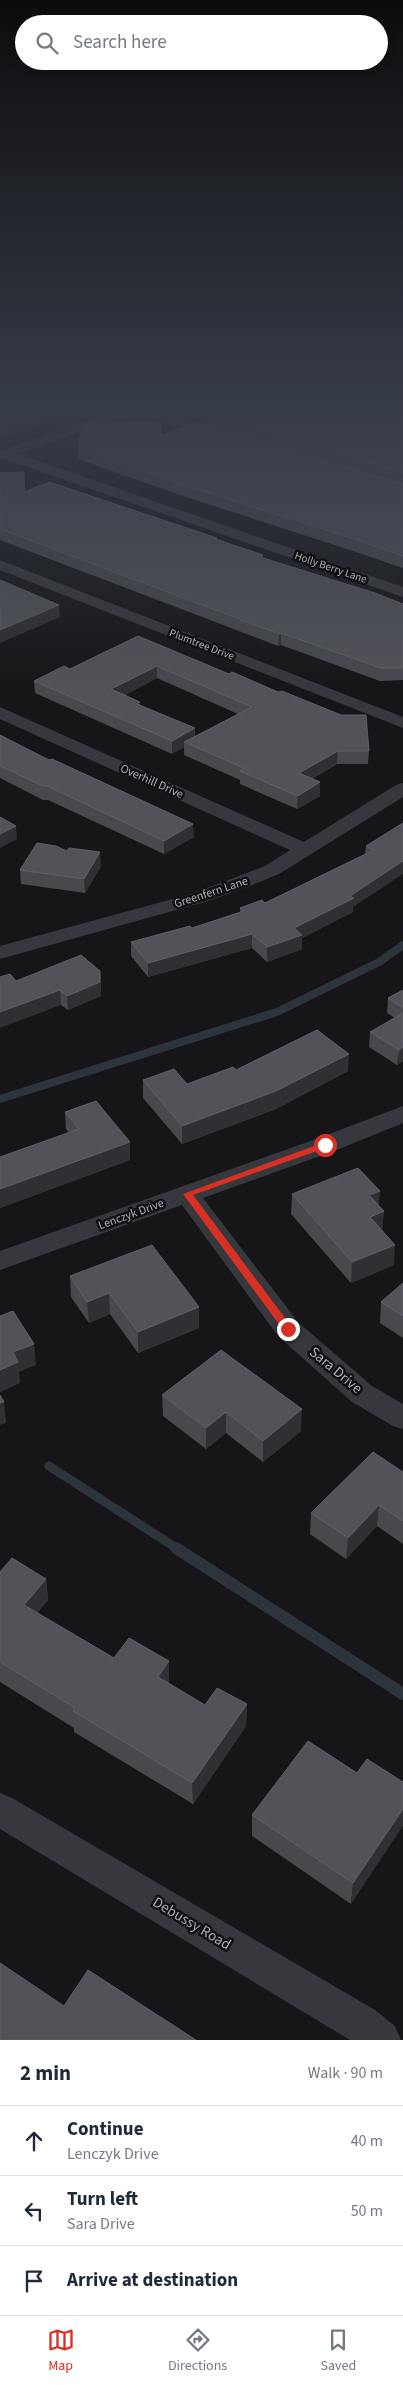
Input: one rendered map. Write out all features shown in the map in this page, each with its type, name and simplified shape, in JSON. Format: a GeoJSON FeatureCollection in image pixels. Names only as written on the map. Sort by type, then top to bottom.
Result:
{"type":"FeatureCollection","features":[{"type":"Feature","properties":{"kind":"street","name":"Holly Berry Lane"},"geometry":{"type":"LineString","coordinates":[[126,497],[403,592]]}},
{"type":"Feature","properties":{"kind":"street","name":"Plumtree Drive"},"geometry":{"type":"LineString","coordinates":[[0,565],[403,723]]}},
{"type":"Feature","properties":{"kind":"street","name":"Overhill Drive"},"geometry":{"type":"LineString","coordinates":[[0,712],[304,850]]}},
{"type":"Feature","properties":{"kind":"street","name":"Greenfern Lane"},"geometry":{"type":"LineString","coordinates":[[4,945],[198,898],[238,884],[272,870],[403,789]]}},
{"type":"Feature","properties":{"kind":"street","name":"Lenczyk Drive"},"geometry":{"type":"LineString","coordinates":[[0,1261],[325,1145],[403,1114]]}},
{"type":"Feature","properties":{"kind":"street","name":"Sara Drive"},"geometry":{"type":"LineString","coordinates":[[187,1194],[288,1329],[362,1394],[403,1418]]}},
{"type":"Feature","properties":{"kind":"street","name":"Debussy Road"},"geometry":{"type":"LineString","coordinates":[[0,1810],[361,2024],[381,2040]]}},
{"type":"Feature","properties":{"kind":"building"},"geometry":{"type":"Polygon","coordinates":[[[0,497],[95,497],[217,538],[215,539],[263,555],[260,557],[375,593],[403,604],[403,668],[381,668],[281,633],[279,634],[0,529],[0,497]]]}},
{"type":"Feature","properties":{"kind":"building"},"geometry":{"type":"Polygon","coordinates":[[[222,497],[403,497],[403,556],[222,497]]]}},
{"type":"Feature","properties":{"kind":"building"},"geometry":{"type":"Polygon","coordinates":[[[0,580],[59,605],[0,630],[0,580]]]}},
{"type":"Feature","properties":{"kind":"building"},"geometry":{"type":"Polygon","coordinates":[[[138,636],[229,674],[232,672],[278,692],[282,691],[341,715],[366,715],[369,751],[338,751],[299,773],[320,782],[298,796],[240,771],[244,768],[184,742],[252,707],[157,666],[111,689],[140,702],[137,704],[195,728],[172,741],[34,681],[64,666],[70,669],[138,636]]]}},
{"type":"Feature","properties":{"kind":"building"},"geometry":{"type":"Polygon","coordinates":[[[0,735],[49,760],[52,759],[193,824],[164,841],[47,786],[43,786],[0,766],[0,735]]]}},
{"type":"Feature","properties":{"kind":"building"},"geometry":{"type":"Polygon","coordinates":[[[0,817],[16,826],[0,834],[0,817]]]}},
{"type":"Feature","properties":{"kind":"building"},"geometry":{"type":"Polygon","coordinates":[[[403,823],[403,861],[350,896],[354,898],[294,928],[302,935],[267,947],[252,934],[148,963],[131,942],[190,926],[192,928],[244,911],[240,908],[262,900],[265,903],[374,850],[366,846],[403,823]]]}},
{"type":"Feature","properties":{"kind":"building"},"geometry":{"type":"Polygon","coordinates":[[[37,843],[56,846],[67,851],[69,848],[100,852],[84,879],[20,870],[37,843]]]}},
{"type":"Feature","properties":{"kind":"building"},"geometry":{"type":"Polygon","coordinates":[[[81,955],[100,971],[100,982],[67,996],[60,990],[0,1012],[0,977],[10,974],[16,981],[81,955]]]}},
{"type":"Feature","properties":{"kind":"building"},"geometry":{"type":"Polygon","coordinates":[[[403,990],[403,1008],[388,998],[403,990]]]}},
{"type":"Feature","properties":{"kind":"building"},"geometry":{"type":"Polygon","coordinates":[[[403,1013],[403,1047],[399,1050],[370,1032],[403,1013]]]}},
{"type":"Feature","properties":{"kind":"building"},"geometry":{"type":"Polygon","coordinates":[[[317,1030],[349,1054],[276,1091],[182,1126],[143,1080],[174,1069],[187,1084],[233,1067],[236,1070],[317,1030]]]}},
{"type":"Feature","properties":{"kind":"building"},"geometry":{"type":"Polygon","coordinates":[[[96,1101],[130,1142],[0,1189],[0,1157],[79,1129],[65,1112],[96,1101]]]}},
{"type":"Feature","properties":{"kind":"building"},"geometry":{"type":"Polygon","coordinates":[[[358,1168],[380,1191],[369,1195],[384,1211],[370,1217],[395,1245],[352,1262],[292,1194],[358,1168]]]}},
{"type":"Feature","properties":{"kind":"building"},"geometry":{"type":"Polygon","coordinates":[[[152,1245],[199,1307],[138,1332],[109,1293],[87,1302],[70,1276],[152,1245]]]}},
{"type":"Feature","properties":{"kind":"building"},"geometry":{"type":"Polygon","coordinates":[[[403,1283],[403,1316],[381,1302],[403,1283]]]}},
{"type":"Feature","properties":{"kind":"building"},"geometry":{"type":"Polygon","coordinates":[[[13,1311],[34,1344],[13,1352],[18,1362],[0,1370],[0,1316],[13,1311]]]}},
{"type":"Feature","properties":{"kind":"building"},"geometry":{"type":"Polygon","coordinates":[[[221,1350],[302,1409],[263,1441],[226,1412],[206,1428],[162,1395],[221,1350]]]}},
{"type":"Feature","properties":{"kind":"building"},"geometry":{"type":"Polygon","coordinates":[[[0,1395],[4,1402],[0,1403],[0,1395]]]}},
{"type":"Feature","properties":{"kind":"building"},"geometry":{"type":"Polygon","coordinates":[[[373,1452],[403,1472],[403,1521],[379,1505],[348,1538],[311,1513],[373,1452]]]}},
{"type":"Feature","properties":{"kind":"building"},"geometry":{"type":"Polygon","coordinates":[[[12,1558],[46,1579],[24,1605],[114,1658],[129,1638],[169,1661],[158,1677],[205,1705],[217,1688],[247,1704],[192,1783],[73,1711],[75,1708],[0,1662],[0,1572],[12,1558]]]}},
{"type":"Feature","properties":{"kind":"building"},"geometry":{"type":"Polygon","coordinates":[[[308,1741],[357,1773],[367,1759],[403,1782],[403,1809],[353,1883],[252,1815],[308,1741]]]}},
{"type":"Feature","properties":{"kind":"building"},"geometry":{"type":"Polygon","coordinates":[[[0,1963],[64,2006],[88,1970],[196,2040],[0,2040],[0,1963]]]}},
{"type":"Feature","properties":{"kind":"waterway"},"geometry":{"type":"LineString","coordinates":[[0,1099],[277,1012],[379,962],[403,945]]}},
{"type":"Feature","properties":{"kind":"waterway"},"geometry":{"type":"LineString","coordinates":[[49,1466],[178,1549]]}},
{"type":"Feature","properties":{"kind":"waterway"},"geometry":{"type":"LineString","coordinates":[[176,1548],[403,1694]]}},
{"type":"Feature","properties":{"kind":"route"},"geometry":{"type":"LineString","coordinates":[[288,1329],[187,1194],[325,1145]]}}]}
